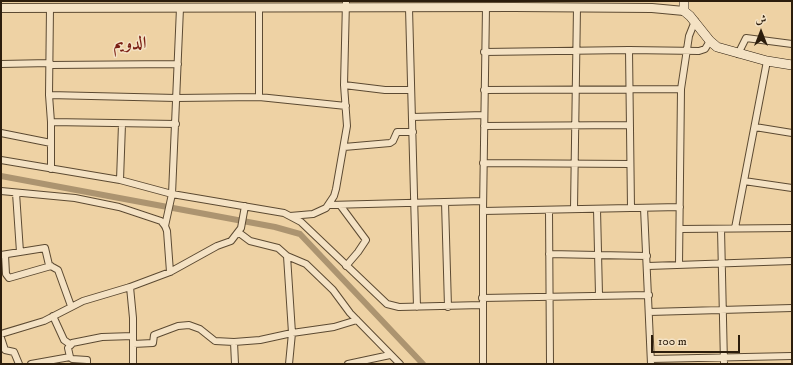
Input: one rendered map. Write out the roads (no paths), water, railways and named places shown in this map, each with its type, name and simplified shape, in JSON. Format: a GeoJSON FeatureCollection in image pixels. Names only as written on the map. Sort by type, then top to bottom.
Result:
{"type":"FeatureCollection","features":[{"type":"Feature","properties":{"kind":"main road"},"geometry":{"type":"LineString","coordinates":[[684,1],[689,16],[710,41],[718,47],[738,54],[792,65]]}},
{"type":"Feature","properties":{"kind":"main road"},"geometry":{"type":"LineString","coordinates":[[689,16],[690,1]]}},
{"type":"Feature","properties":{"kind":"street"},"geometry":{"type":"LineString","coordinates":[[258,97],[259,4]]}},
{"type":"Feature","properties":{"kind":"street"},"geometry":{"type":"LineString","coordinates":[[1,8],[180,8],[259,4],[346,4],[409,8],[427,4],[486,7],[514,4],[666,9],[689,16],[690,32],[681,89],[679,265]]}},
{"type":"Feature","properties":{"kind":"street"},"geometry":{"type":"LineString","coordinates":[[329,205],[336,189],[347,126],[344,85],[346,4]]}},
{"type":"Feature","properties":{"kind":"street"},"geometry":{"type":"LineString","coordinates":[[483,364],[483,163],[486,7]]}},
{"type":"Feature","properties":{"kind":"street"},"geometry":{"type":"LineString","coordinates":[[574,209],[575,50],[577,7]]}},
{"type":"Feature","properties":{"kind":"street"},"geometry":{"type":"LineString","coordinates":[[50,8],[50,64],[48,95],[51,122],[51,169]]}},
{"type":"Feature","properties":{"kind":"street"},"geometry":{"type":"LineString","coordinates":[[170,272],[165,226],[172,196],[180,8]]}},
{"type":"Feature","properties":{"kind":"street"},"geometry":{"type":"LineString","coordinates":[[409,8],[417,307]]}},
{"type":"Feature","properties":{"kind":"street"},"geometry":{"type":"LineString","coordinates":[[738,54],[746,38],[792,44]]}},
{"type":"Feature","properties":{"kind":"street"},"geometry":{"type":"LineString","coordinates":[[484,52],[575,50],[687,51],[703,50],[710,41]]}},
{"type":"Feature","properties":{"kind":"street"},"geometry":{"type":"LineString","coordinates":[[629,50],[631,208]]}},
{"type":"Feature","properties":{"kind":"street"},"geometry":{"type":"LineString","coordinates":[[735,228],[767,61]]}},
{"type":"Feature","properties":{"kind":"street"},"geometry":{"type":"LineString","coordinates":[[1,64],[178,64]]}},
{"type":"Feature","properties":{"kind":"street"},"geometry":{"type":"LineString","coordinates":[[344,85],[385,90],[410,90]]}},
{"type":"Feature","properties":{"kind":"street"},"geometry":{"type":"LineString","coordinates":[[484,90],[681,89]]}},
{"type":"Feature","properties":{"kind":"street"},"geometry":{"type":"LineString","coordinates":[[48,95],[176,98],[258,97],[346,106]]}},
{"type":"Feature","properties":{"kind":"street"},"geometry":{"type":"LineString","coordinates":[[412,117],[484,115]]}},
{"type":"Feature","properties":{"kind":"street"},"geometry":{"type":"LineString","coordinates":[[51,122],[176,124]]}},
{"type":"Feature","properties":{"kind":"street"},"geometry":{"type":"LineString","coordinates":[[120,180],[122,124]]}},
{"type":"Feature","properties":{"kind":"street"},"geometry":{"type":"LineString","coordinates":[[484,126],[630,125]]}},
{"type":"Feature","properties":{"kind":"street"},"geometry":{"type":"LineString","coordinates":[[755,127],[792,133]]}},
{"type":"Feature","properties":{"kind":"street"},"geometry":{"type":"LineString","coordinates":[[344,147],[390,143],[393,142],[397,132],[413,132]]}},
{"type":"Feature","properties":{"kind":"street"},"geometry":{"type":"LineString","coordinates":[[1,133],[51,143]]}},
{"type":"Feature","properties":{"kind":"street"},"geometry":{"type":"LineString","coordinates":[[1,160],[120,180],[172,196],[290,216],[313,214],[329,205],[483,201]]}},
{"type":"Feature","properties":{"kind":"street"},"geometry":{"type":"LineString","coordinates":[[483,163],[630,164]]}},
{"type":"Feature","properties":{"kind":"street"},"geometry":{"type":"LineString","coordinates":[[744,181],[792,188]]}},
{"type":"Feature","properties":{"kind":"street"},"geometry":{"type":"LineString","coordinates":[[1,190],[16,193],[75,198],[119,207],[157,220],[165,226]]}},
{"type":"Feature","properties":{"kind":"street"},"geometry":{"type":"LineString","coordinates":[[16,193],[20,252]]}},
{"type":"Feature","properties":{"kind":"street"},"geometry":{"type":"LineString","coordinates":[[445,202],[448,306]]}},
{"type":"Feature","properties":{"kind":"street"},"geometry":{"type":"LineString","coordinates":[[340,205],[366,240],[346,266]]}},
{"type":"Feature","properties":{"kind":"street"},"geometry":{"type":"LineString","coordinates":[[483,211],[680,207]]}},
{"type":"Feature","properties":{"kind":"street"},"geometry":{"type":"LineString","coordinates":[[1,334],[44,321],[71,306],[170,272],[217,246],[231,241],[240,230],[245,208]]}},
{"type":"Feature","properties":{"kind":"street"},"geometry":{"type":"LineString","coordinates":[[644,208],[648,266],[651,362],[724,357],[792,356]]}},
{"type":"Feature","properties":{"kind":"street"},"geometry":{"type":"LineString","coordinates":[[597,209],[599,295]]}},
{"type":"Feature","properties":{"kind":"street"},"geometry":{"type":"LineString","coordinates":[[548,210],[550,364]]}},
{"type":"Feature","properties":{"kind":"street"},"geometry":{"type":"LineString","coordinates":[[290,216],[301,222],[387,304],[399,307],[448,306],[482,301],[549,296],[649,295]]}},
{"type":"Feature","properties":{"kind":"street"},"geometry":{"type":"LineString","coordinates":[[680,229],[792,228]]}},
{"type":"Feature","properties":{"kind":"street"},"geometry":{"type":"LineString","coordinates":[[721,229],[724,364]]}},
{"type":"Feature","properties":{"kind":"street"},"geometry":{"type":"LineString","coordinates":[[240,230],[250,241],[278,248],[287,256],[306,264],[333,290],[357,320],[400,364]]}},
{"type":"Feature","properties":{"kind":"street"},"geometry":{"type":"LineString","coordinates":[[51,266],[9,278],[6,274],[3,255],[45,248],[49,265],[51,266],[58,270],[71,306]]}},
{"type":"Feature","properties":{"kind":"street"},"geometry":{"type":"LineString","coordinates":[[549,254],[647,256]]}},
{"type":"Feature","properties":{"kind":"street"},"geometry":{"type":"LineString","coordinates":[[287,256],[292,333],[289,364]]}},
{"type":"Feature","properties":{"kind":"street"},"geometry":{"type":"LineString","coordinates":[[648,266],[792,261]]}},
{"type":"Feature","properties":{"kind":"street"},"geometry":{"type":"LineString","coordinates":[[130,287],[133,364]]}},
{"type":"Feature","properties":{"kind":"street"},"geometry":{"type":"LineString","coordinates":[[649,312],[792,308]]}},
{"type":"Feature","properties":{"kind":"street"},"geometry":{"type":"LineString","coordinates":[[53,316],[64,340],[71,345]]}},
{"type":"Feature","properties":{"kind":"street"},"geometry":{"type":"LineString","coordinates":[[133,344],[153,343],[154,335],[178,326],[189,325],[200,329],[215,341],[234,342],[260,340],[292,333],[334,327],[357,320]]}},
{"type":"Feature","properties":{"kind":"street"},"geometry":{"type":"LineString","coordinates":[[70,357],[68,348],[72,343],[102,337],[133,336]]}},
{"type":"Feature","properties":{"kind":"street"},"geometry":{"type":"LineString","coordinates":[[1,338],[5,350],[14,352],[20,364]]}},
{"type":"Feature","properties":{"kind":"street"},"geometry":{"type":"LineString","coordinates":[[234,342],[235,364]]}},
{"type":"Feature","properties":{"kind":"street"},"geometry":{"type":"LineString","coordinates":[[348,364],[390,355]]}},
{"type":"Feature","properties":{"kind":"street"},"geometry":{"type":"LineString","coordinates":[[31,364],[70,357],[72,359],[87,360],[87,364]]}},
{"type":"Feature","properties":{"kind":"waterway"},"geometry":{"type":"LineString","coordinates":[[1,176],[275,227],[300,234],[423,364]]}},
{"type":"Feature","properties":{"kind":"district","name":"الدويم"},"geometry":{"type":"Point","coordinates":[130,44]}}]}
